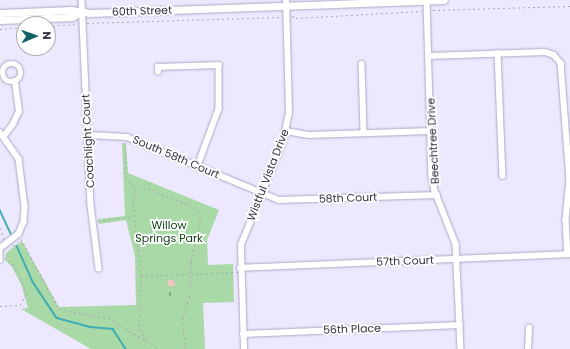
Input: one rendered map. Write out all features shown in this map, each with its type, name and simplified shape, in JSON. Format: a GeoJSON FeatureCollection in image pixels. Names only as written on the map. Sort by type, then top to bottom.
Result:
{"type":"FeatureCollection","features":[{"type":"Feature","properties":{"kind":"street","name":"Coachlight Court"},"geometry":{"type":"LineString","coordinates":[[82,0],[80,13],[92,217],[99,268]]}},
{"type":"Feature","properties":{"kind":"street","name":"Beechtree Drive"},"geometry":{"type":"LineString","coordinates":[[427,0],[432,131],[432,176],[437,195],[455,236],[461,349]]}},
{"type":"Feature","properties":{"kind":"street","name":"60th Street"},"geometry":{"type":"LineString","coordinates":[[0,13],[72,10],[80,13],[286,3],[444,0]]}},
{"type":"Feature","properties":{"kind":"street","name":"Wistful Vista Drive"},"geometry":{"type":"LineString","coordinates":[[244,349],[240,270],[241,245],[286,131],[291,100],[286,3]]}},
{"type":"Feature","properties":{"kind":"street","name":"60th Street"},"geometry":{"type":"LineString","coordinates":[[0,20],[72,17],[80,13]]}},
{"type":"Feature","properties":{"kind":"street"},"geometry":{"type":"LineString","coordinates":[[498,53],[503,176]]}},
{"type":"Feature","properties":{"kind":"street"},"geometry":{"type":"LineString","coordinates":[[429,56],[498,53],[550,53],[561,63],[564,72],[570,179],[566,220],[569,254]]}},
{"type":"Feature","properties":{"kind":"street"},"geometry":{"type":"LineString","coordinates":[[362,64],[364,132]]}},
{"type":"Feature","properties":{"kind":"street"},"geometry":{"type":"LineString","coordinates":[[158,72],[158,67],[219,65],[219,109],[198,166]]}},
{"type":"Feature","properties":{"kind":"street"},"geometry":{"type":"LineString","coordinates":[[0,249],[16,238],[23,226],[25,218],[22,168],[15,150],[2,134],[13,124],[19,111],[15,81]]}},
{"type":"Feature","properties":{"kind":"street"},"geometry":{"type":"LineString","coordinates":[[286,131],[309,135],[364,132],[432,131]]}},
{"type":"Feature","properties":{"kind":"street","name":"South 58th Court"},"geometry":{"type":"LineString","coordinates":[[88,135],[126,137],[261,193]]}},
{"type":"Feature","properties":{"kind":"street","name":"58th Court"},"geometry":{"type":"LineString","coordinates":[[261,193],[285,201],[437,195]]}},
{"type":"Feature","properties":{"kind":"street"},"geometry":{"type":"LineString","coordinates":[[0,260],[2,253]]}},
{"type":"Feature","properties":{"kind":"street","name":"57th Court"},"geometry":{"type":"LineString","coordinates":[[240,270],[457,258],[569,254]]}},
{"type":"Feature","properties":{"kind":"street","name":"56th Place"},"geometry":{"type":"LineString","coordinates":[[243,334],[460,325]]}},
{"type":"Feature","properties":{"kind":"street"},"geometry":{"type":"LineString","coordinates":[[528,349],[529,328]]}},
{"type":"Feature","properties":{"kind":"path"},"geometry":{"type":"LineString","coordinates":[[435,10],[570,6]]}},
{"type":"Feature","properties":{"kind":"path"},"geometry":{"type":"LineString","coordinates":[[294,16],[296,18],[421,11]]}},
{"type":"Feature","properties":{"kind":"path"},"geometry":{"type":"LineString","coordinates":[[90,23],[282,17]]}},
{"type":"Feature","properties":{"kind":"path"},"geometry":{"type":"LineString","coordinates":[[56,25],[77,24]]}},
{"type":"Feature","properties":{"kind":"path"},"geometry":{"type":"LineString","coordinates":[[0,29],[16,28]]}},
{"type":"Feature","properties":{"kind":"path"},"geometry":{"type":"LineString","coordinates":[[126,137],[126,174],[128,181],[136,192]]}},
{"type":"Feature","properties":{"kind":"path"},"geometry":{"type":"LineString","coordinates":[[136,192],[151,189],[194,207],[199,212],[200,225],[192,255],[190,297],[182,318],[186,349]]}},
{"type":"Feature","properties":{"kind":"path"},"geometry":{"type":"LineString","coordinates":[[136,192],[133,198],[133,216],[141,276],[140,331],[145,340]]}},
{"type":"Feature","properties":{"kind":"path"},"geometry":{"type":"LineString","coordinates":[[98,221],[133,216]]}},
{"type":"Feature","properties":{"kind":"path"},"geometry":{"type":"LineString","coordinates":[[0,228],[6,242]]}},
{"type":"Feature","properties":{"kind":"path"},"geometry":{"type":"LineString","coordinates":[[10,248],[21,238],[59,309],[108,318],[160,349]]}},
{"type":"Feature","properties":{"kind":"path"},"geometry":{"type":"LineString","coordinates":[[0,306],[23,304],[27,293],[14,265],[2,253]]}},
{"type":"Feature","properties":{"kind":"path"},"geometry":{"type":"LineString","coordinates":[[141,276],[203,274],[240,270]]}},
{"type":"Feature","properties":{"kind":"path"},"geometry":{"type":"LineString","coordinates":[[135,333],[140,331]]}},
{"type":"Feature","properties":{"kind":"green space","name":"Willow Springs Park"},"geometry":{"type":"Polygon","coordinates":[[[122,143],[126,144],[128,173],[219,210],[207,240],[208,265],[233,264],[234,302],[203,303],[205,349],[91,349],[21,309],[28,308],[21,284],[12,267],[5,260],[6,253],[22,241],[59,307],[136,305],[135,256],[126,220],[99,224],[98,219],[125,216],[122,143]]]}},
{"type":"Feature","properties":{"kind":"building"},"geometry":{"type":"Polygon","coordinates":[[[168,280],[174,280],[175,286],[168,286],[168,280]]]}},
{"type":"Feature","properties":{"kind":"waterway"},"geometry":{"type":"LineString","coordinates":[[0,210],[11,234]]}},
{"type":"Feature","properties":{"kind":"waterway"},"geometry":{"type":"LineString","coordinates":[[17,246],[33,282],[57,318],[91,327],[113,329],[126,349]]}}]}
